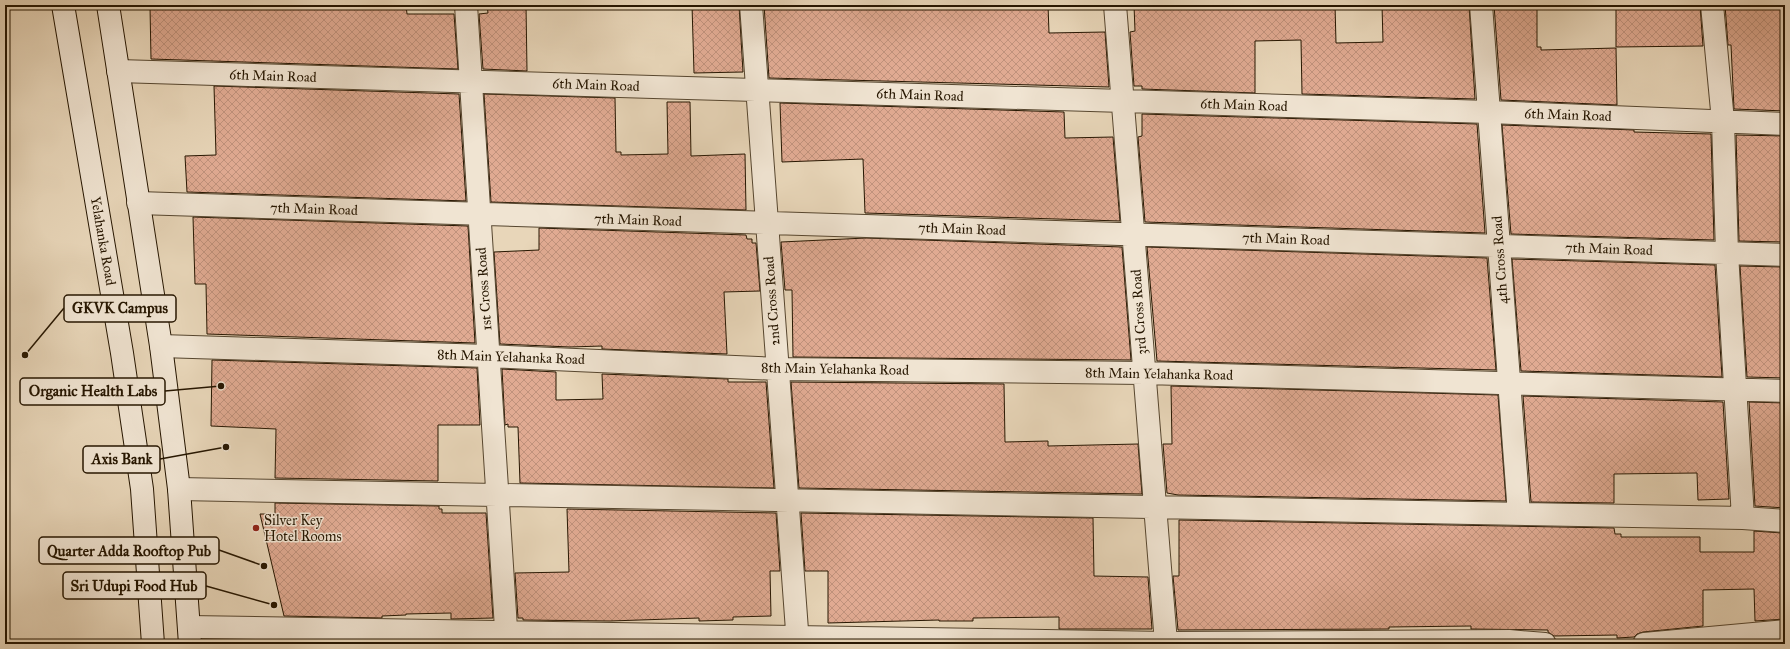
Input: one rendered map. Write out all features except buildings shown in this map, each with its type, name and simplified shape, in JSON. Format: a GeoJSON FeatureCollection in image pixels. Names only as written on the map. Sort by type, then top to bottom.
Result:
{"type":"FeatureCollection","features":[{"type":"Feature","properties":{"kind":"street","name":"Yelahanka Road"},"geometry":{"type":"LineString","coordinates":[[63,5],[122,353],[142,489],[153,644]]}},
{"type":"Feature","properties":{"kind":"street"},"geometry":{"type":"LineString","coordinates":[[108,5],[161,346],[180,489],[190,636],[1156,643],[1509,641],[1545,644]]}},
{"type":"Feature","properties":{"kind":"street","name":"1st Cross Road"},"geometry":{"type":"LineString","coordinates":[[466,5],[506,638]]}},
{"type":"Feature","properties":{"kind":"street","name":"2nd Cross Road"},"geometry":{"type":"LineString","coordinates":[[751,5],[797,640]]}},
{"type":"Feature","properties":{"kind":"street","name":"3rd Cross Road"},"geometry":{"type":"LineString","coordinates":[[1115,5],[1155,507],[1156,643]]}},
{"type":"Feature","properties":{"kind":"street","name":"4th Cross Road"},"geometry":{"type":"LineString","coordinates":[[1481,5],[1519,514]]}},
{"type":"Feature","properties":{"kind":"street"},"geometry":{"type":"LineString","coordinates":[[1712,5],[1723,121],[1727,253],[1743,518]]}},
{"type":"Feature","properties":{"kind":"street","name":"6th Main Road"},"geometry":{"type":"LineString","coordinates":[[118,71],[1489,112],[1785,124]]}},
{"type":"Feature","properties":{"kind":"street","name":"7th Main Road"},"geometry":{"type":"LineString","coordinates":[[138,204],[1785,255]]}},
{"type":"Feature","properties":{"kind":"street","name":"8th Main Yelahanka Road"},"geometry":{"type":"LineString","coordinates":[[161,346],[488,356],[778,369],[1144,373],[1785,391]]}},
{"type":"Feature","properties":{"kind":"street"},"geometry":{"type":"LineString","coordinates":[[180,489],[1743,518],[1785,521]]}},
{"type":"Feature","properties":{"kind":"street"},"geometry":{"type":"LineString","coordinates":[[1644,644],[1785,632]]}},
{"type":"Feature","properties":{"kind":"place","name":"GKVK Campus"},"geometry":{"type":"Point","coordinates":[25,355]}},
{"type":"Feature","properties":{"kind":"place","name":"Organic Health Labs"},"geometry":{"type":"Point","coordinates":[221,386]}},
{"type":"Feature","properties":{"kind":"place","name":"Axis Bank"},"geometry":{"type":"Point","coordinates":[226,447]}},
{"type":"Feature","properties":{"kind":"place","name":"Silver Key Hotel Rooms"},"geometry":{"type":"Point","coordinates":[256,528]}},
{"type":"Feature","properties":{"kind":"place","name":"Quarter Adda Rooftop Pub"},"geometry":{"type":"Point","coordinates":[264,566]}},
{"type":"Feature","properties":{"kind":"place","name":"Sri Udupi Food Hub"},"geometry":{"type":"Point","coordinates":[274,605]}}]}
